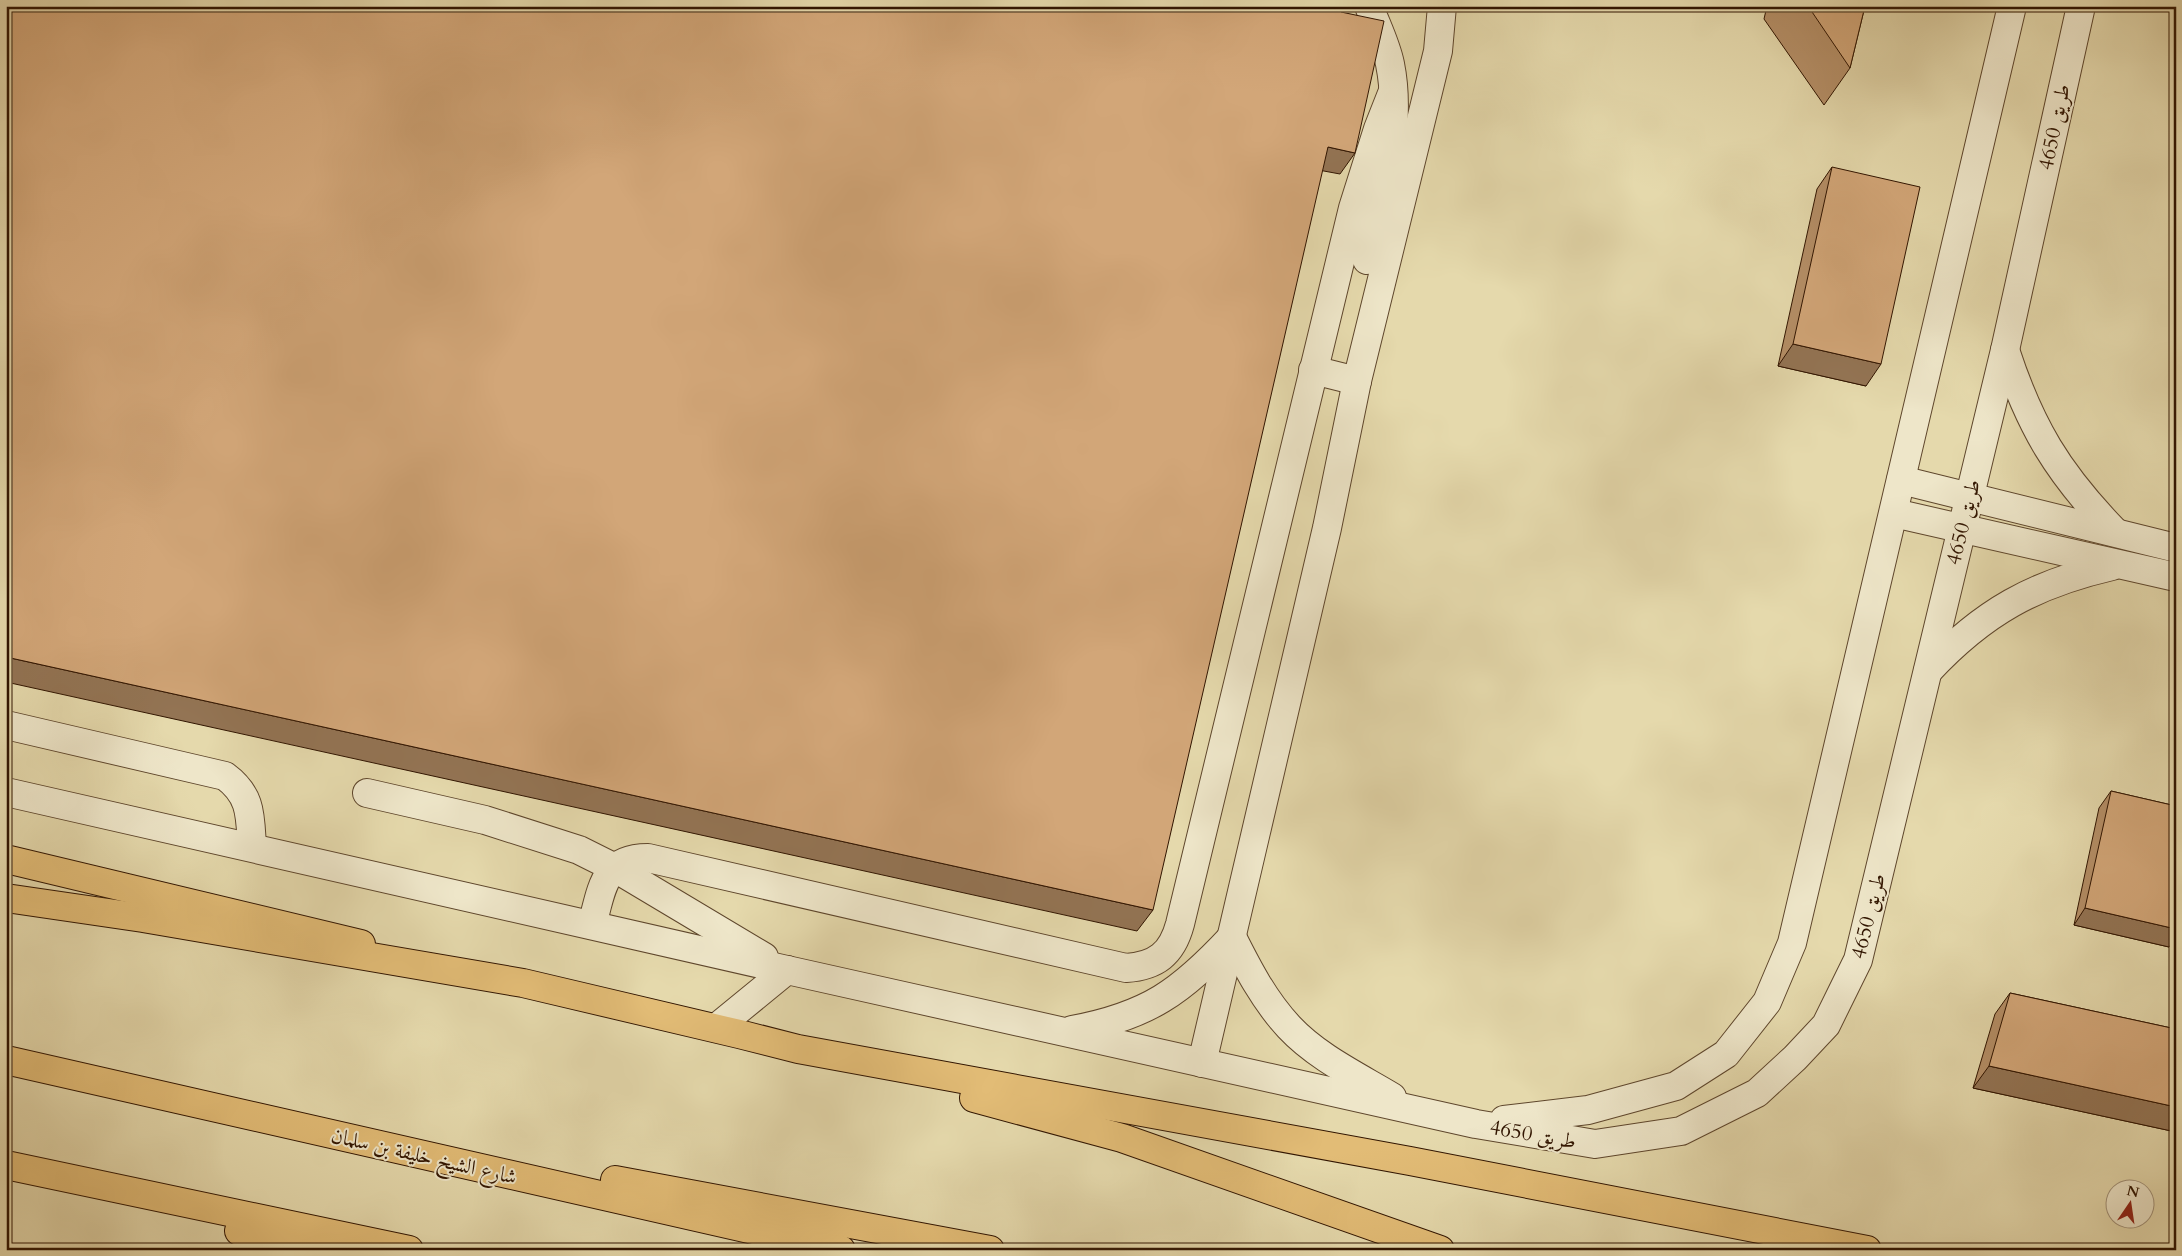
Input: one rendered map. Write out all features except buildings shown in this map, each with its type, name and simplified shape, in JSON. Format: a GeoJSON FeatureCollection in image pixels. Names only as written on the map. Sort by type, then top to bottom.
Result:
{"type":"FeatureCollection","features":[{"type":"Feature","properties":{"kind":"main road"},"geometry":{"type":"LineString","coordinates":[[6,859],[798,1049],[1122,1138],[1440,1250]]}},
{"type":"Feature","properties":{"kind":"main road"},"geometry":{"type":"LineString","coordinates":[[6,898],[143,918],[523,982]]}},
{"type":"Feature","properties":{"kind":"main road"},"geometry":{"type":"LineString","coordinates":[[798,1049],[1410,1161],[1866,1250]]}},
{"type":"Feature","properties":{"kind":"main road","name":"شارع الشيخ خليفة بن سلمان"},"geometry":{"type":"LineString","coordinates":[[6,1060],[166,1098],[841,1250]]}},
{"type":"Feature","properties":{"kind":"main road"},"geometry":{"type":"LineString","coordinates":[[166,1098],[990,1250]]}},
{"type":"Feature","properties":{"kind":"main road"},"geometry":{"type":"LineString","coordinates":[[8,1166],[305,1250]]}},
{"type":"Feature","properties":{"kind":"main road"},"geometry":{"type":"LineString","coordinates":[[8,1166],[409,1250]]}},
{"type":"Feature","properties":{"kind":"lane"},"geometry":{"type":"LineString","coordinates":[[1202,1063],[1327,528],[1349,379],[1385,181],[1392,128],[1393,91],[1390,63],[1368,6]]}},
{"type":"Feature","properties":{"kind":"lane"},"geometry":{"type":"LineString","coordinates":[[1349,379],[1438,51],[1442,6]]}},
{"type":"Feature","properties":{"kind":"lane","name":"طريق 4650"},"geometry":{"type":"LineString","coordinates":[[1476,1124],[1588,1110],[1676,1086],[1726,1054],[1767,1002],[1792,943],[2012,6]]}},
{"type":"Feature","properties":{"kind":"lane","name":"طريق 4650"},"geometry":{"type":"LineString","coordinates":[[1476,1124],[1595,1144],[1681,1131],[1757,1093],[1795,1058],[1826,1025],[1858,960],[1960,530],[2005,350],[2080,6]]}},
{"type":"Feature","properties":{"kind":"lane"},"geometry":{"type":"LineString","coordinates":[[592,925],[610,875],[623,861],[632,858],[648,858],[1126,968],[1141,967],[1154,962],[1169,949],[1179,930],[1360,184],[1393,91]]}},
{"type":"Feature","properties":{"kind":"lane"},"geometry":{"type":"LineString","coordinates":[[2005,350],[2030,416],[2047,448],[2078,492],[2114,531]]}},
{"type":"Feature","properties":{"kind":"lane"},"geometry":{"type":"LineString","coordinates":[[1314,370],[1349,379]]}},
{"type":"Feature","properties":{"kind":"lane"},"geometry":{"type":"LineString","coordinates":[[1901,480],[2114,531],[2176,548]]}},
{"type":"Feature","properties":{"kind":"lane"},"geometry":{"type":"LineString","coordinates":[[1894,513],[1960,530],[2176,577]]}},
{"type":"Feature","properties":{"kind":"lane"},"geometry":{"type":"LineString","coordinates":[[1927,672],[1966,633],[2012,601],[2063,578],[2118,564]]}},
{"type":"Feature","properties":{"kind":"lane"},"geometry":{"type":"LineString","coordinates":[[6,725],[225,776],[234,783],[247,801],[250,811],[252,847]]}},
{"type":"Feature","properties":{"kind":"lane"},"geometry":{"type":"LineString","coordinates":[[6,792],[787,970],[1476,1124]]}},
{"type":"Feature","properties":{"kind":"lane"},"geometry":{"type":"LineString","coordinates":[[367,793],[484,820],[579,850],[610,875],[787,970]]}},
{"type":"Feature","properties":{"kind":"lane"},"geometry":{"type":"LineString","coordinates":[[1063,1032],[1101,1025],[1138,1012],[1173,993],[1203,968],[1232,937]]}},
{"type":"Feature","properties":{"kind":"lane"},"geometry":{"type":"LineString","coordinates":[[1232,937],[1254,982],[1289,1027],[1310,1046],[1413,1110]]}},
{"type":"Feature","properties":{"kind":"lane"},"geometry":{"type":"LineString","coordinates":[[716,1028],[787,970]]}}]}
